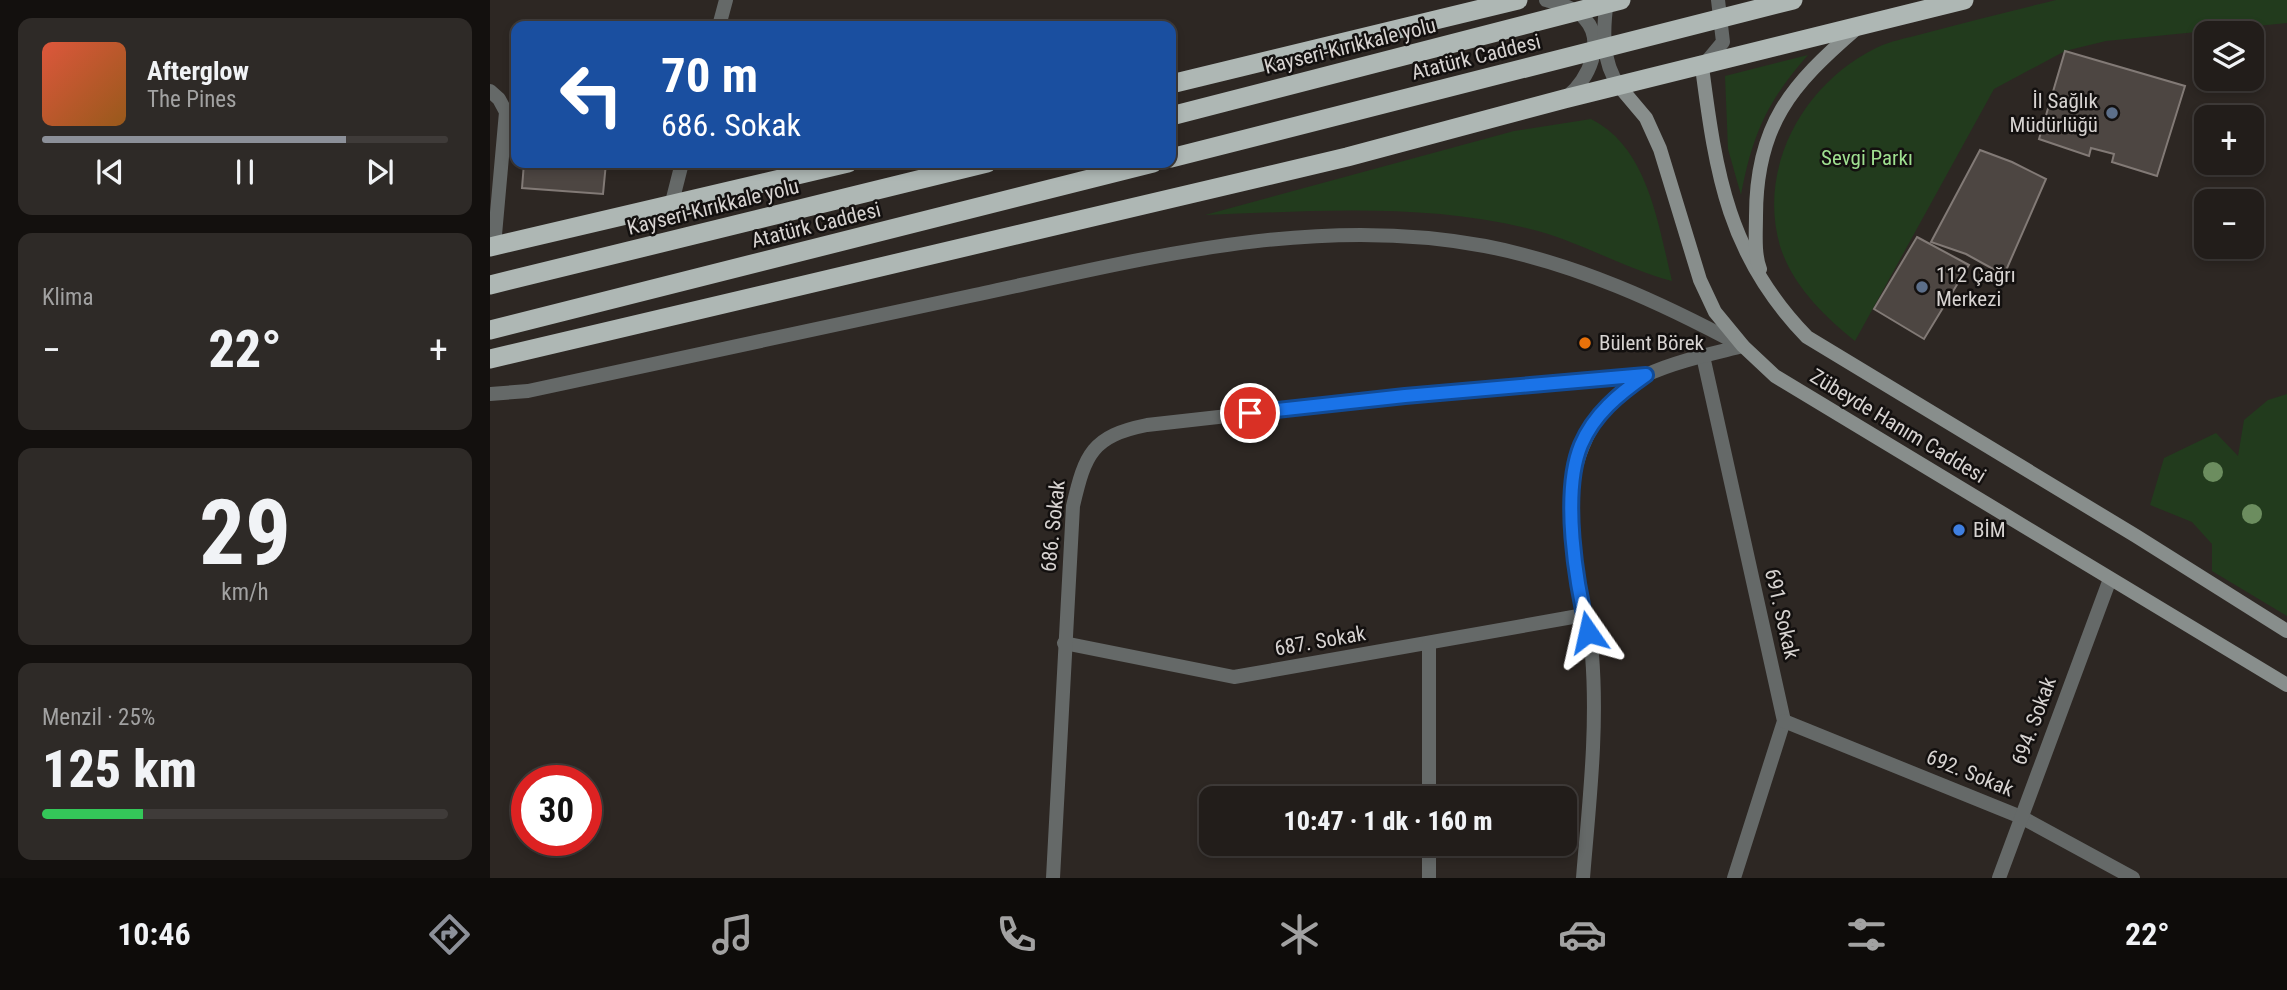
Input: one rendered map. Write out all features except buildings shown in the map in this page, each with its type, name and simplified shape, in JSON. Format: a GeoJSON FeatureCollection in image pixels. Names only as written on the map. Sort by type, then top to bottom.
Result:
{"type":"FeatureCollection","features":[{"type":"Feature","properties":{"kind":"highway"},"geometry":{"type":"LineString","coordinates":[[1176,83],[1518,0]]}},
{"type":"Feature","properties":{"kind":"highway","name":"Kayseri-Kırıkkale yolu"},"geometry":{"type":"LineString","coordinates":[[1176,115],[1621,0]]}},
{"type":"Feature","properties":{"kind":"highway","name":"Atatürk Caddesi"},"geometry":{"type":"LineString","coordinates":[[1176,157],[1793,0]]}},
{"type":"Feature","properties":{"kind":"highway"},"geometry":{"type":"LineString","coordinates":[[490,359],[1347,157],[1564,99],[1856,29],[1964,0]]}},
{"type":"Feature","properties":{"kind":"highway"},"geometry":{"type":"LineString","coordinates":[[492,246],[827,168]]}},
{"type":"Feature","properties":{"kind":"highway","name":"Kayseri-Kırıkkale yolu"},"geometry":{"type":"LineString","coordinates":[[490,285],[967,168]]}},
{"type":"Feature","properties":{"kind":"highway","name":"Atatürk Caddesi"},"geometry":{"type":"LineString","coordinates":[[490,330],[1133,168]]}},
{"type":"Feature","properties":{"kind":"main road"},"geometry":{"type":"LineString","coordinates":[[1767,287],[1758,264],[1756,190],[1768,137],[1789,97],[1812,66],[1856,29]]}},
{"type":"Feature","properties":{"kind":"main road","name":"Zübeyde Hanım Caddesi"},"geometry":{"type":"LineString","coordinates":[[1702,67],[1711,142],[1726,206],[1749,257],[1767,287],[1783,312],[1807,337],[2287,631]]}},
{"type":"Feature","properties":{"kind":"main road","name":"Zübeyde Hanım Caddesi"},"geometry":{"type":"LineString","coordinates":[[1619,86],[1646,118],[1660,149],[1700,280],[1715,312],[1743,346],[1775,376],[2287,685]]}},
{"type":"Feature","properties":{"kind":"street"},"geometry":{"type":"LineString","coordinates":[[720,21],[726,0]]}},
{"type":"Feature","properties":{"kind":"street"},"geometry":{"type":"LineString","coordinates":[[1546,0],[1580,15],[1587,21],[1594,39],[1588,72],[1576,90],[1564,99]]}},
{"type":"Feature","properties":{"kind":"street"},"geometry":{"type":"LineString","coordinates":[[1607,0],[1602,30],[1611,76],[1619,86]]}},
{"type":"Feature","properties":{"kind":"street"},"geometry":{"type":"LineString","coordinates":[[1702,67],[1723,42],[1718,0]]}},
{"type":"Feature","properties":{"kind":"street"},"geometry":{"type":"LineString","coordinates":[[490,91],[499,99],[506,113],[492,246]]}},
{"type":"Feature","properties":{"kind":"street"},"geometry":{"type":"LineString","coordinates":[[671,206],[681,168]]}},
{"type":"Feature","properties":{"kind":"street"},"geometry":{"type":"LineString","coordinates":[[490,394],[528,391],[1176,252],[1301,237],[1417,238],[1483,246],[1550,262],[1612,283],[1676,310],[1743,346]]}},
{"type":"Feature","properties":{"kind":"street"},"geometry":{"type":"LineString","coordinates":[[1583,878],[1596,721],[1592,650],[1584,615],[1571,521],[1573,481],[1581,446],[1599,415],[1617,395],[1646,375],[1743,346]]}},
{"type":"Feature","properties":{"kind":"street","name":"691. Sokak"},"geometry":{"type":"LineString","coordinates":[[1703,356],[1784,721]]}},
{"type":"Feature","properties":{"kind":"street","name":"686. Sokak"},"geometry":{"type":"LineString","coordinates":[[1053,878],[1073,506],[1082,466],[1099,443],[1124,429],[1405,396],[1646,375]]}},
{"type":"Feature","properties":{"kind":"street","name":"694. Sokak"},"geometry":{"type":"LineString","coordinates":[[1999,878],[2110,579]]}},
{"type":"Feature","properties":{"kind":"street","name":"687. Sokak"},"geometry":{"type":"LineString","coordinates":[[1064,643],[1234,677],[1584,615]]}},
{"type":"Feature","properties":{"kind":"street"},"geometry":{"type":"LineString","coordinates":[[1429,643],[1429,786]]}},
{"type":"Feature","properties":{"kind":"street"},"geometry":{"type":"LineString","coordinates":[[1734,878],[1784,721]]}},
{"type":"Feature","properties":{"kind":"street","name":"692. Sokak"},"geometry":{"type":"LineString","coordinates":[[1784,721],[2021,817],[2133,878]]}},
{"type":"Feature","properties":{"kind":"street"},"geometry":{"type":"LineString","coordinates":[[1429,856],[1429,878]]}},
{"type":"Feature","properties":{"kind":"green space","name":"Sevgi Parkı"},"geometry":{"type":"Polygon","coordinates":[[[2056,0],[2287,0],[2287,23],[2264,25],[2264,21],[2194,21],[2194,32],[2106,41],[2065,51],[1994,89],[1855,341],[1832,322],[1811,299],[1785,260],[1775,216],[1775,187],[1781,158],[1792,130],[1808,105],[1827,83],[1850,63],[1876,48],[2056,0]]]}},
{"type":"Feature","properties":{"kind":"green space"},"geometry":{"type":"Polygon","coordinates":[[[1808,55],[1782,88],[1763,120],[1750,155],[1741,195],[1728,149],[1725,76],[1808,55]]]}},
{"type":"Feature","properties":{"kind":"green space"},"geometry":{"type":"Polygon","coordinates":[[[1591,119],[1610,132],[1626,148],[1638,168],[1655,212],[1672,281],[1538,231],[1456,216],[1372,211],[1205,215],[1514,131],[1591,119]]]}},
{"type":"Feature","properties":{"kind":"green space"},"geometry":{"type":"Polygon","coordinates":[[[2287,394],[2287,616],[2212,571],[2212,544],[2192,522],[2150,505],[2164,458],[2216,433],[2238,456],[2244,420],[2268,400],[2287,394]]]}},
{"type":"Feature","properties":{"kind":"place","name":"İl Sağlık Müdürlüğü"},"geometry":{"type":"Point","coordinates":[2112,113]}},
{"type":"Feature","properties":{"kind":"place","name":"112 Çağrı Merkezi"},"geometry":{"type":"Point","coordinates":[1922,287]}},
{"type":"Feature","properties":{"kind":"place","name":"Bülent Börek"},"geometry":{"type":"Point","coordinates":[1585,343]}},
{"type":"Feature","properties":{"kind":"place","name":"BİM"},"geometry":{"type":"Point","coordinates":[1959,530]}},
{"type":"Feature","properties":{"kind":"route"},"geometry":{"type":"LineString","coordinates":[[1250,413],[1405,396],[1646,375],[1617,395],[1599,415],[1581,446],[1573,481],[1571,521],[1588,632]]}}]}
